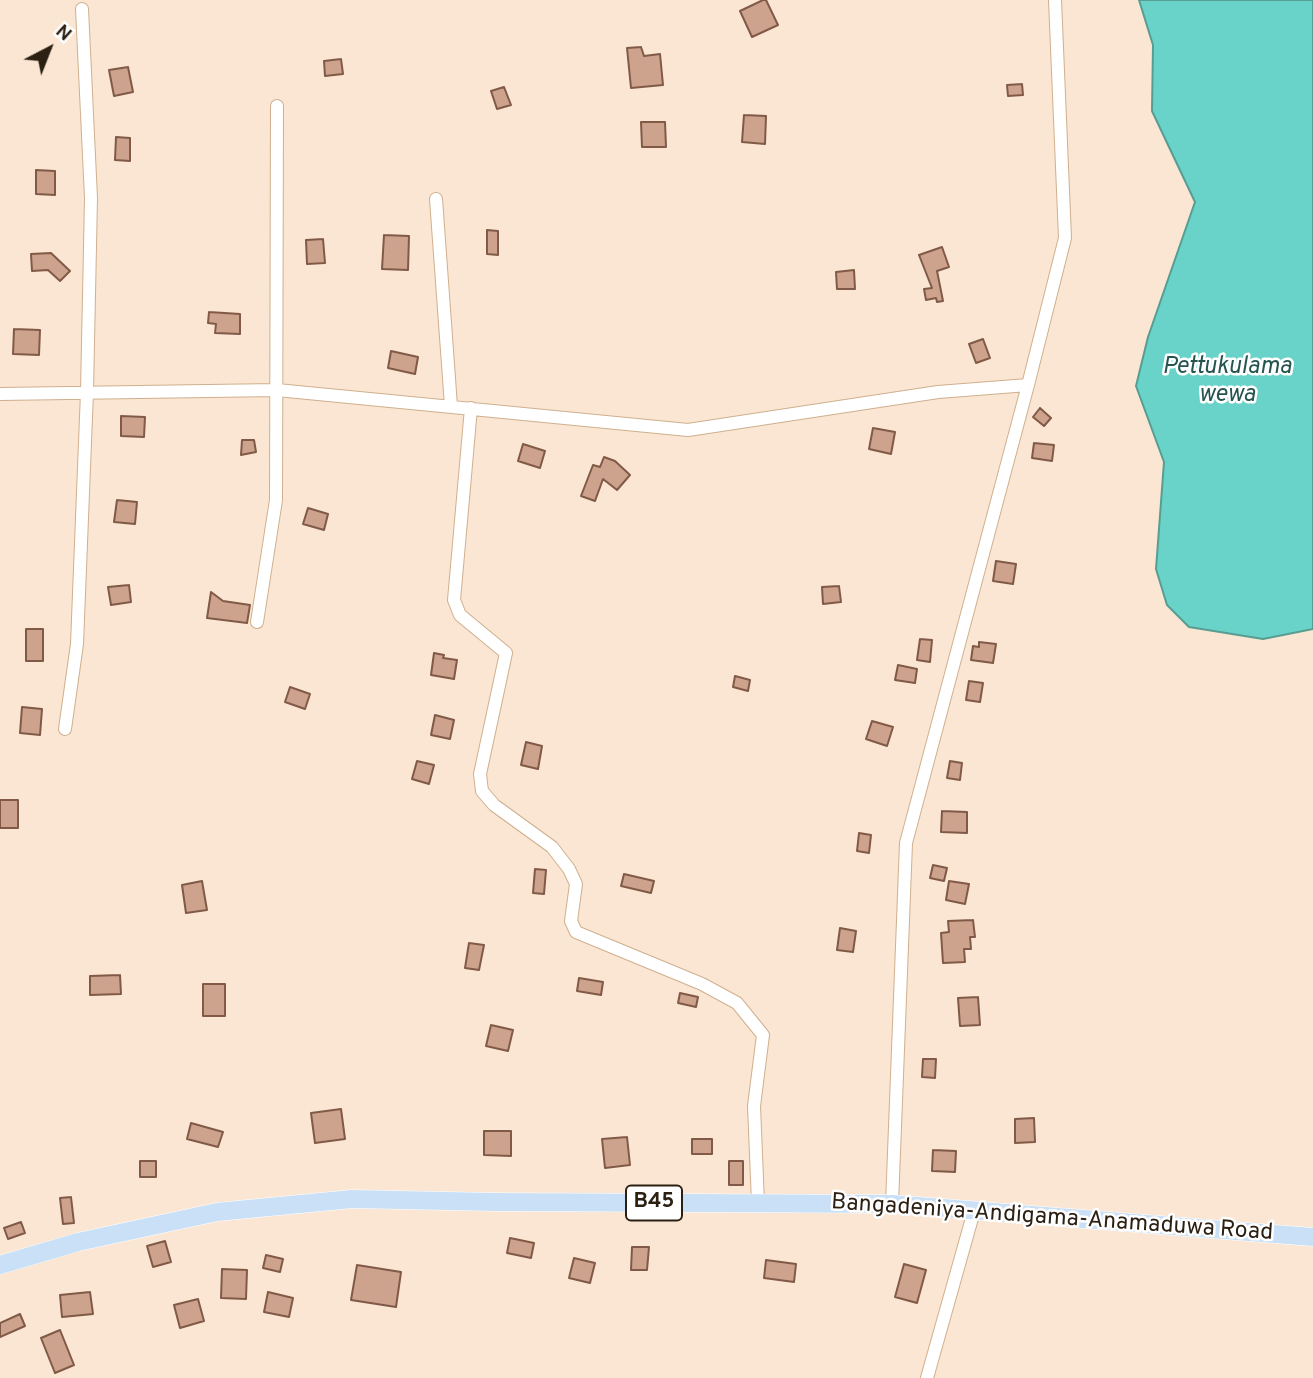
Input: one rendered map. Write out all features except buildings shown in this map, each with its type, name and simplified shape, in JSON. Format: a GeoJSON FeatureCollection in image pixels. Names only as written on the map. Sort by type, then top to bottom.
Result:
{"type":"FeatureCollection","features":[{"type":"Feature","properties":{"kind":"main road","name":"Bangadeniya-Andigama-Anamaduwa Road"},"geometry":{"type":"LineString","coordinates":[[0,1265],[103,1236],[217,1212],[352,1199],[892,1204],[1313,1237]]}},
{"type":"Feature","properties":{"kind":"street"},"geometry":{"type":"LineString","coordinates":[[892,1204],[906,844],[1065,238],[1055,0]]}},
{"type":"Feature","properties":{"kind":"street"},"geometry":{"type":"LineString","coordinates":[[65,729],[78,644],[87,392],[91,198],[82,9]]}},
{"type":"Feature","properties":{"kind":"street"},"geometry":{"type":"LineString","coordinates":[[257,622],[276,500],[278,106]]}},
{"type":"Feature","properties":{"kind":"street"},"geometry":{"type":"LineString","coordinates":[[436,199],[450,406]]}},
{"type":"Feature","properties":{"kind":"street"},"geometry":{"type":"LineString","coordinates":[[0,394],[277,390],[688,430],[939,392],[1028,385]]}},
{"type":"Feature","properties":{"kind":"street"},"geometry":{"type":"LineString","coordinates":[[471,408],[454,600],[460,615],[506,653],[480,774],[482,791],[494,805],[552,847],[569,869],[576,884],[571,921],[576,932],[702,984],[737,1003],[763,1035],[754,1106],[758,1203]]}},
{"type":"Feature","properties":{"kind":"street"},"geometry":{"type":"LineString","coordinates":[[927,1378],[974,1211]]}},
{"type":"Feature","properties":{"kind":"water","name":"Pettukulama wewa"},"geometry":{"type":"Polygon","coordinates":[[[1139,0],[1313,0],[1313,629],[1263,639],[1189,627],[1167,605],[1156,569],[1164,462],[1136,386],[1148,337],[1195,202],[1152,111],[1153,45],[1139,0]]]}}]}
